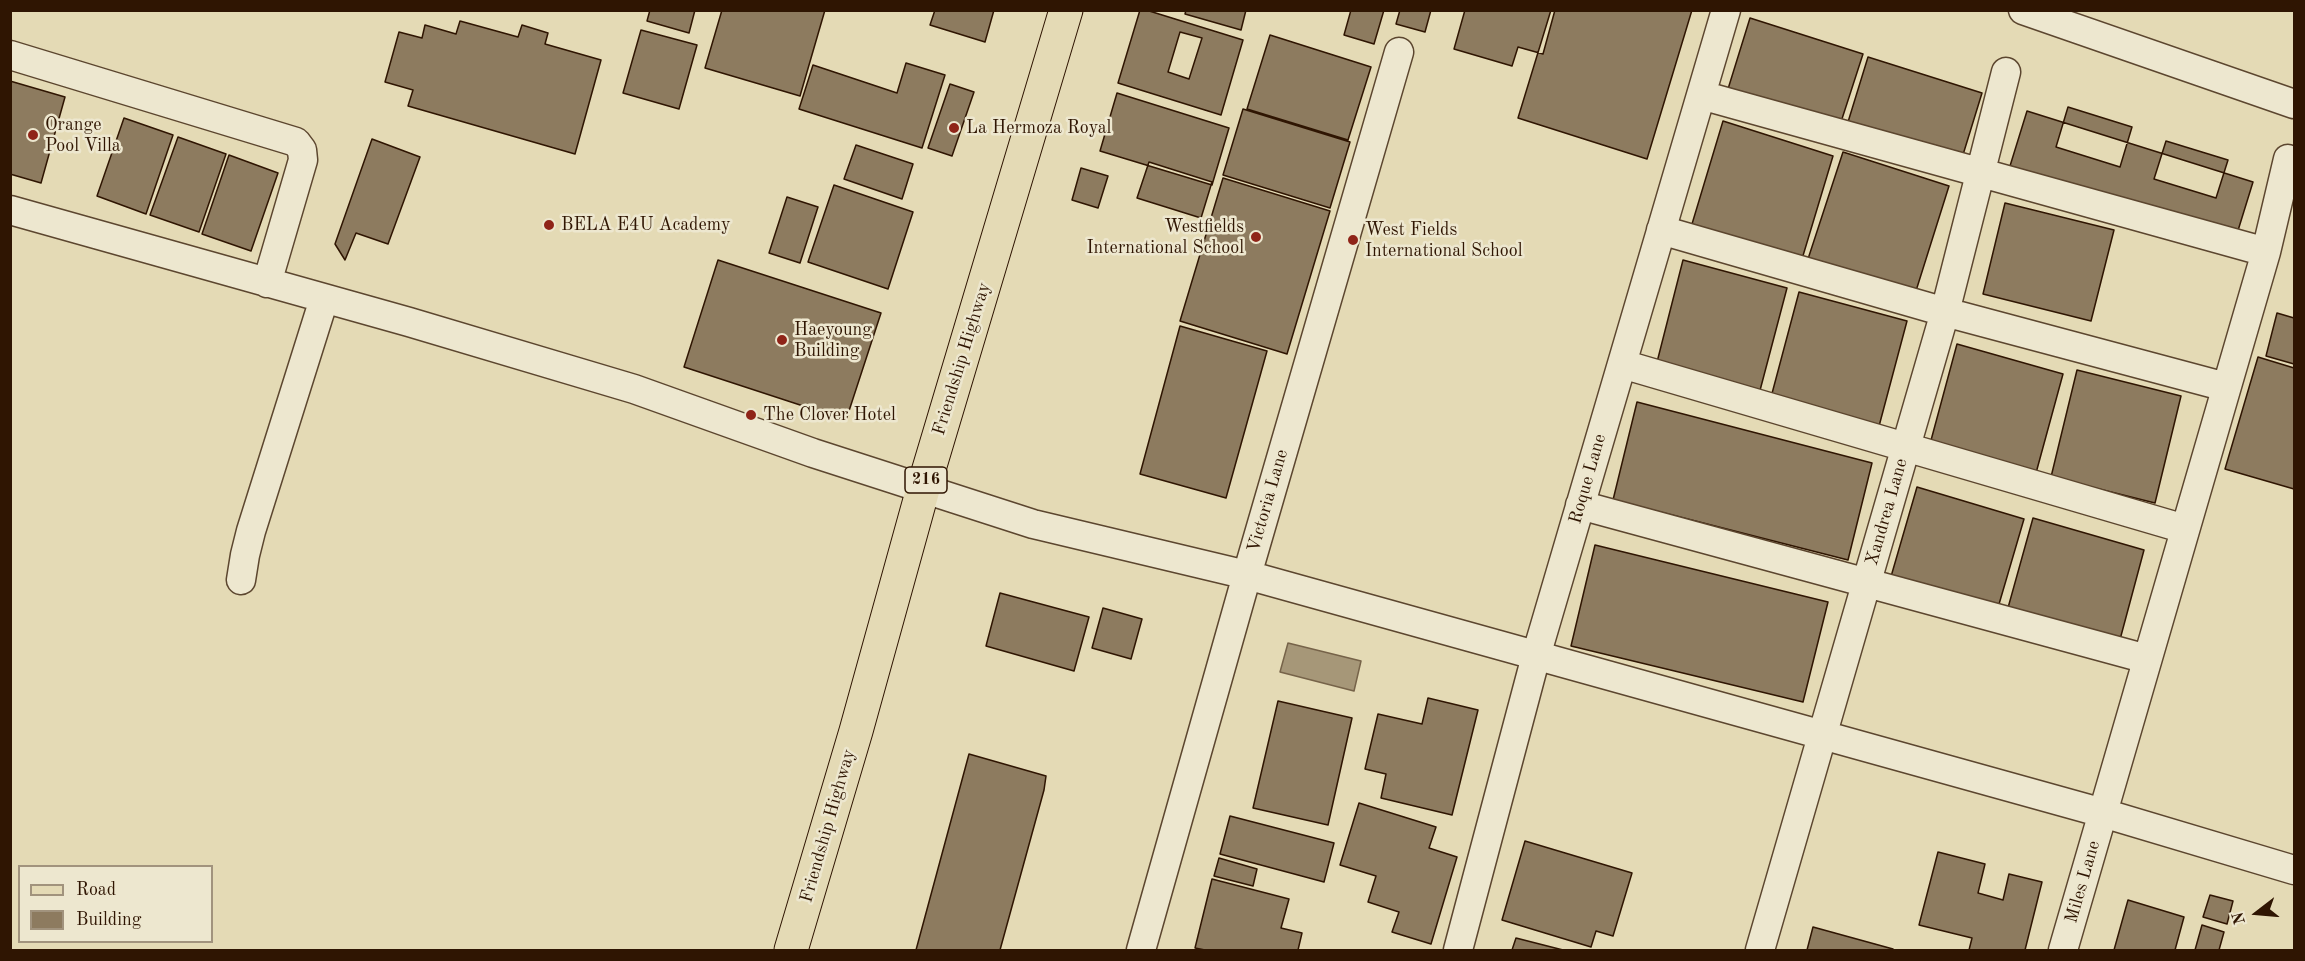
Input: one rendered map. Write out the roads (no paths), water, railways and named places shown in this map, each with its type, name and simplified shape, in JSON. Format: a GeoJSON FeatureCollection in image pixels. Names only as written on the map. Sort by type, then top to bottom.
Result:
{"type":"FeatureCollection","features":[{"type":"Feature","properties":{"kind":"main road","name":"Friendship Highway"},"geometry":{"type":"LineString","coordinates":[[791,951],[856,731],[923,489],[1066,10]]}},
{"type":"Feature","properties":{"kind":"street","name":"Roque Lane"},"geometry":{"type":"LineString","coordinates":[[1458,951],[1536,656],[1726,10]]}},
{"type":"Feature","properties":{"kind":"street"},"geometry":{"type":"LineString","coordinates":[[2023,10],[2295,104]]}},
{"type":"Feature","properties":{"kind":"street","name":"Victoria Lane"},"geometry":{"type":"LineString","coordinates":[[1141,951],[1246,575],[1399,52]]}},
{"type":"Feature","properties":{"kind":"street"},"geometry":{"type":"LineString","coordinates":[[10,55],[296,142],[302,150],[303,160],[267,283]]}},
{"type":"Feature","properties":{"kind":"street","name":"Xandrea Lane"},"geometry":{"type":"LineString","coordinates":[[1760,951],[1945,312],[2006,72]]}},
{"type":"Feature","properties":{"kind":"street"},"geometry":{"type":"LineString","coordinates":[[1701,95],[2266,252]]}},
{"type":"Feature","properties":{"kind":"street","name":"Miles Lane"},"geometry":{"type":"LineString","coordinates":[[2063,951],[2266,252],[2288,159]]}},
{"type":"Feature","properties":{"kind":"street"},"geometry":{"type":"LineString","coordinates":[[10,210],[409,322],[634,389],[923,489],[1033,524],[1246,575],[2103,813],[2295,870]]}},
{"type":"Feature","properties":{"kind":"street"},"geometry":{"type":"LineString","coordinates":[[1661,230],[1945,312],[2226,387]]}},
{"type":"Feature","properties":{"kind":"street"},"geometry":{"type":"LineString","coordinates":[[241,580],[251,531],[324,299]]}},
{"type":"Feature","properties":{"kind":"street"},"geometry":{"type":"LineString","coordinates":[[1622,364],[2185,529]]}},
{"type":"Feature","properties":{"kind":"street"},"geometry":{"type":"LineString","coordinates":[[1580,505],[2147,659]]}},
{"type":"Feature","properties":{"kind":"place","name":"La Hermoza Royal"},"geometry":{"type":"Point","coordinates":[954,128]}},
{"type":"Feature","properties":{"kind":"place","name":"Orange Pool Villa"},"geometry":{"type":"Point","coordinates":[33,135]}},
{"type":"Feature","properties":{"kind":"place","name":"BELA E4U Academy"},"geometry":{"type":"Point","coordinates":[549,225]}},
{"type":"Feature","properties":{"kind":"place","name":"Westfields International School"},"geometry":{"type":"Point","coordinates":[1256,237]}},
{"type":"Feature","properties":{"kind":"place","name":"West Fields International School"},"geometry":{"type":"Point","coordinates":[1353,240]}},
{"type":"Feature","properties":{"kind":"place","name":"Haeyoung Building"},"geometry":{"type":"Point","coordinates":[782,340]}},
{"type":"Feature","properties":{"kind":"place","name":"The Clover Hotel"},"geometry":{"type":"Point","coordinates":[751,415]}}]}
